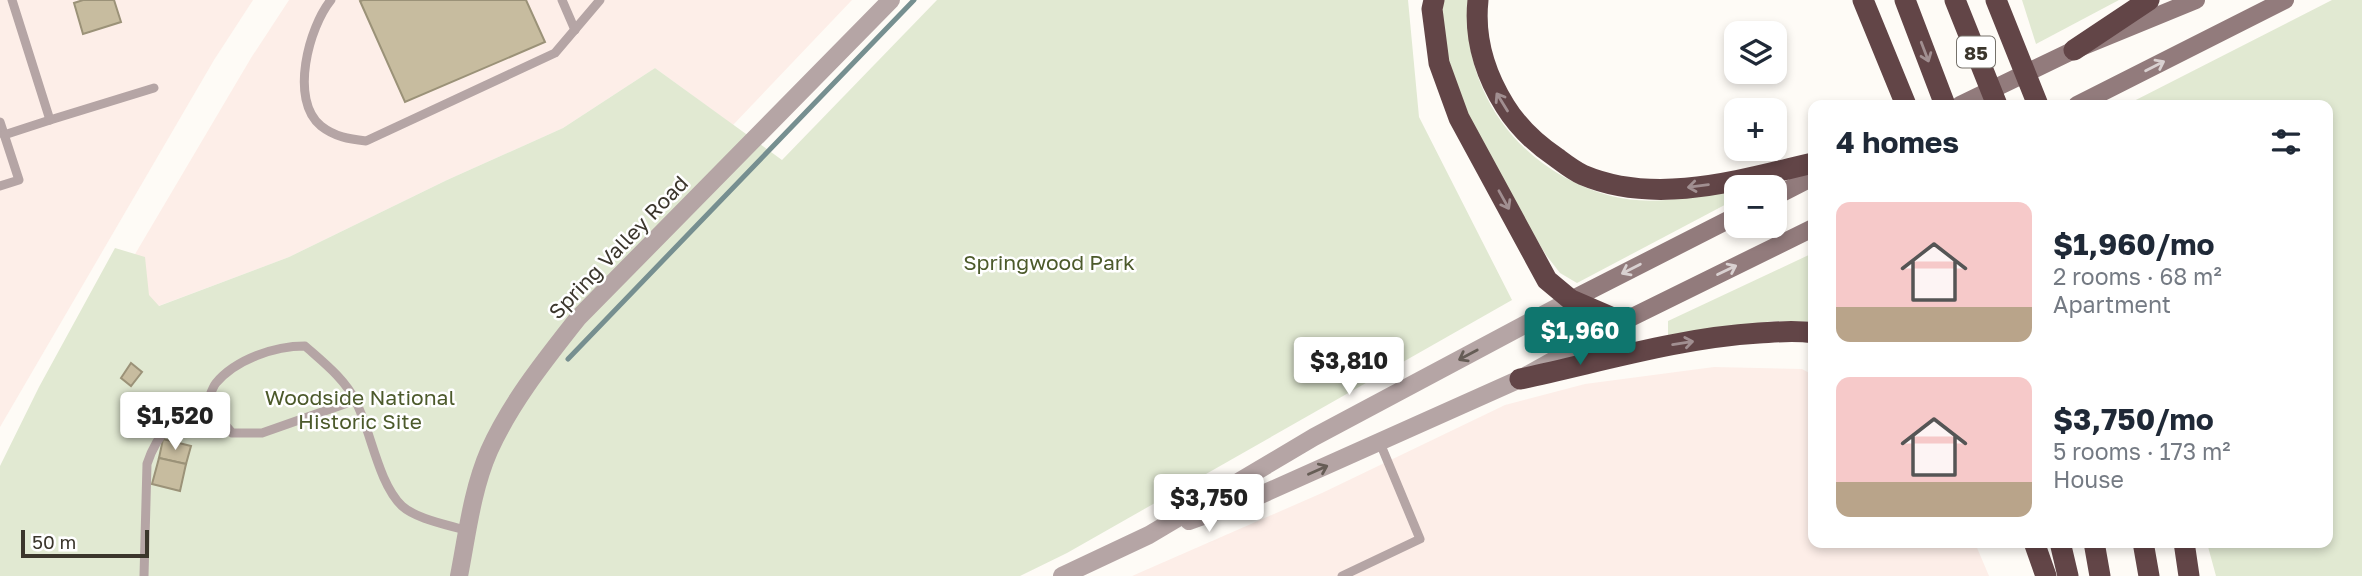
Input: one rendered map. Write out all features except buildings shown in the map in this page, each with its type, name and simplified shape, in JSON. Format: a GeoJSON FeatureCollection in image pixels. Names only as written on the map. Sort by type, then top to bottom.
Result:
{"type":"FeatureCollection","features":[{"type":"Feature","properties":{"kind":"highway"},"geometry":{"type":"LineString","coordinates":[[1434,0],[1432,9],[1439,63],[1459,118],[1548,280],[1571,300],[1622,322]]}},
{"type":"Feature","properties":{"kind":"highway"},"geometry":{"type":"LineString","coordinates":[[1478,0],[1476,20],[1491,85],[1511,116],[1537,145],[1581,174],[1612,185],[1645,190],[1727,182],[1808,164]]}},
{"type":"Feature","properties":{"kind":"highway"},"geometry":{"type":"LineString","coordinates":[[1848,0],[1896,82]]}},
{"type":"Feature","properties":{"kind":"highway"},"geometry":{"type":"LineString","coordinates":[[1863,0],[1904,100]]}},
{"type":"Feature","properties":{"kind":"highway","name":"85"},"geometry":{"type":"LineString","coordinates":[[1905,0],[1943,100]]}},
{"type":"Feature","properties":{"kind":"highway","name":"85"},"geometry":{"type":"LineString","coordinates":[[1955,0],[1995,100]]}},
{"type":"Feature","properties":{"kind":"highway","name":"85"},"geometry":{"type":"LineString","coordinates":[[1998,0],[2036,100]]}},
{"type":"Feature","properties":{"kind":"highway"},"geometry":{"type":"LineString","coordinates":[[2074,50],[2150,0]]}},
{"type":"Feature","properties":{"kind":"highway"},"geometry":{"type":"LineString","coordinates":[[1520,379],[1651,348],[1734,335],[1808,332]]}},
{"type":"Feature","properties":{"kind":"highway"},"geometry":{"type":"LineString","coordinates":[[2036,548],[2046,576]]}},
{"type":"Feature","properties":{"kind":"highway"},"geometry":{"type":"LineString","coordinates":[[2061,548],[2068,576]]}},
{"type":"Feature","properties":{"kind":"highway"},"geometry":{"type":"LineString","coordinates":[[2095,548],[2100,576]]}},
{"type":"Feature","properties":{"kind":"highway"},"geometry":{"type":"LineString","coordinates":[[2144,548],[2149,576]]}},
{"type":"Feature","properties":{"kind":"highway"},"geometry":{"type":"LineString","coordinates":[[2186,548],[2189,576]]}},
{"type":"Feature","properties":{"kind":"main road"},"geometry":{"type":"LineString","coordinates":[[1970,100],[2074,50],[2196,0]]}},
{"type":"Feature","properties":{"kind":"main road"},"geometry":{"type":"LineString","coordinates":[[2088,100],[2285,0]]}},
{"type":"Feature","properties":{"kind":"main road"},"geometry":{"type":"LineString","coordinates":[[1787,190],[1808,180]]}},
{"type":"Feature","properties":{"kind":"main road"},"geometry":{"type":"LineString","coordinates":[[1571,300],[1724,222]]}},
{"type":"Feature","properties":{"kind":"main road"},"geometry":{"type":"LineString","coordinates":[[1622,322],[1808,230]]}},
{"type":"Feature","properties":{"kind":"street","name":"Spring Valley Road"},"geometry":{"type":"LineString","coordinates":[[459,576],[489,453],[512,407],[554,348],[578,318],[891,0]]}},
{"type":"Feature","properties":{"kind":"street"},"geometry":{"type":"LineString","coordinates":[[1062,576],[1149,535],[1314,437],[1571,300]]}},
{"type":"Feature","properties":{"kind":"street"},"geometry":{"type":"LineString","coordinates":[[1149,535],[1256,497],[1380,443],[1520,379],[1622,322]]}},
{"type":"Feature","properties":{"kind":"lane"},"geometry":{"type":"LineString","coordinates":[[12,0],[50,120]]}},
{"type":"Feature","properties":{"kind":"lane"},"geometry":{"type":"LineString","coordinates":[[331,0],[314,29],[306,62],[307,107],[319,125],[341,138],[366,141],[555,53],[600,0]]}},
{"type":"Feature","properties":{"kind":"lane"},"geometry":{"type":"LineString","coordinates":[[562,0],[575,30]]}},
{"type":"Feature","properties":{"kind":"lane"},"geometry":{"type":"LineString","coordinates":[[4,135],[154,88]]}},
{"type":"Feature","properties":{"kind":"lane"},"geometry":{"type":"LineString","coordinates":[[0,122],[19,180],[0,186]]}},
{"type":"Feature","properties":{"kind":"lane"},"geometry":{"type":"LineString","coordinates":[[144,576],[147,464],[152,449],[166,427],[188,410],[207,403],[215,384],[236,365],[287,346],[305,346],[334,372],[356,400],[390,490],[403,507],[429,519],[468,531]]}},
{"type":"Feature","properties":{"kind":"lane"},"geometry":{"type":"LineString","coordinates":[[207,403],[232,433],[262,433],[356,400]]}},
{"type":"Feature","properties":{"kind":"lane"},"geometry":{"type":"LineString","coordinates":[[1342,576],[1420,540],[1380,443]]}},
{"type":"Feature","properties":{"kind":"shaded area"},"geometry":{"type":"Polygon","coordinates":[[[0,0],[253,0],[214,60],[0,427],[0,0]]]}},
{"type":"Feature","properties":{"kind":"shaded area"},"geometry":{"type":"Polygon","coordinates":[[[289,0],[852,0],[733,125],[655,68],[563,128],[447,180],[289,257],[89,332],[251,58],[289,0]]]}},
{"type":"Feature","properties":{"kind":"shaded area"},"geometry":{"type":"Polygon","coordinates":[[[1714,367],[1802,369],[1808,372],[1808,548],[1977,548],[1989,576],[1132,576],[1322,493],[1505,405],[1585,384],[1714,367]]]}},
{"type":"Feature","properties":{"kind":"green space","name":"Springwood Park"},"geometry":{"type":"Polygon","coordinates":[[[937,0],[1408,0],[1419,117],[1512,300],[1067,553],[1020,576],[0,576],[0,466],[39,387],[115,248],[145,257],[149,295],[159,306],[289,257],[447,180],[563,128],[655,68],[782,160],[937,0]]]}},
{"type":"Feature","properties":{"kind":"green space"},"geometry":{"type":"Polygon","coordinates":[[[1443,0],[1468,0],[1468,34],[1486,97],[1503,124],[1524,148],[1550,168],[1579,185],[1625,199],[1670,200],[1724,190],[1724,205],[1577,283],[1560,273],[1546,255],[1475,132],[1460,98],[1442,31],[1443,0]]]}},
{"type":"Feature","properties":{"kind":"green space"},"geometry":{"type":"Polygon","coordinates":[[[2022,0],[2119,0],[2036,44],[2022,0]]]}},
{"type":"Feature","properties":{"kind":"green space"},"geometry":{"type":"Polygon","coordinates":[[[2332,0],[2362,0],[2362,576],[2216,576],[2208,548],[2333,548],[2333,100],[2136,100],[2332,0]]]}},
{"type":"Feature","properties":{"kind":"green space"},"geometry":{"type":"Polygon","coordinates":[[[1808,255],[1808,322],[1773,321],[1668,335],[1668,321],[1808,255]]]}},
{"type":"Feature","properties":{"kind":"waterway"},"geometry":{"type":"LineString","coordinates":[[568,359],[914,0]]}},
{"type":"Feature","properties":{"kind":"park label","name":"Woodside National Historic Site"},"geometry":{"type":"Point","coordinates":[360,409]}}]}
